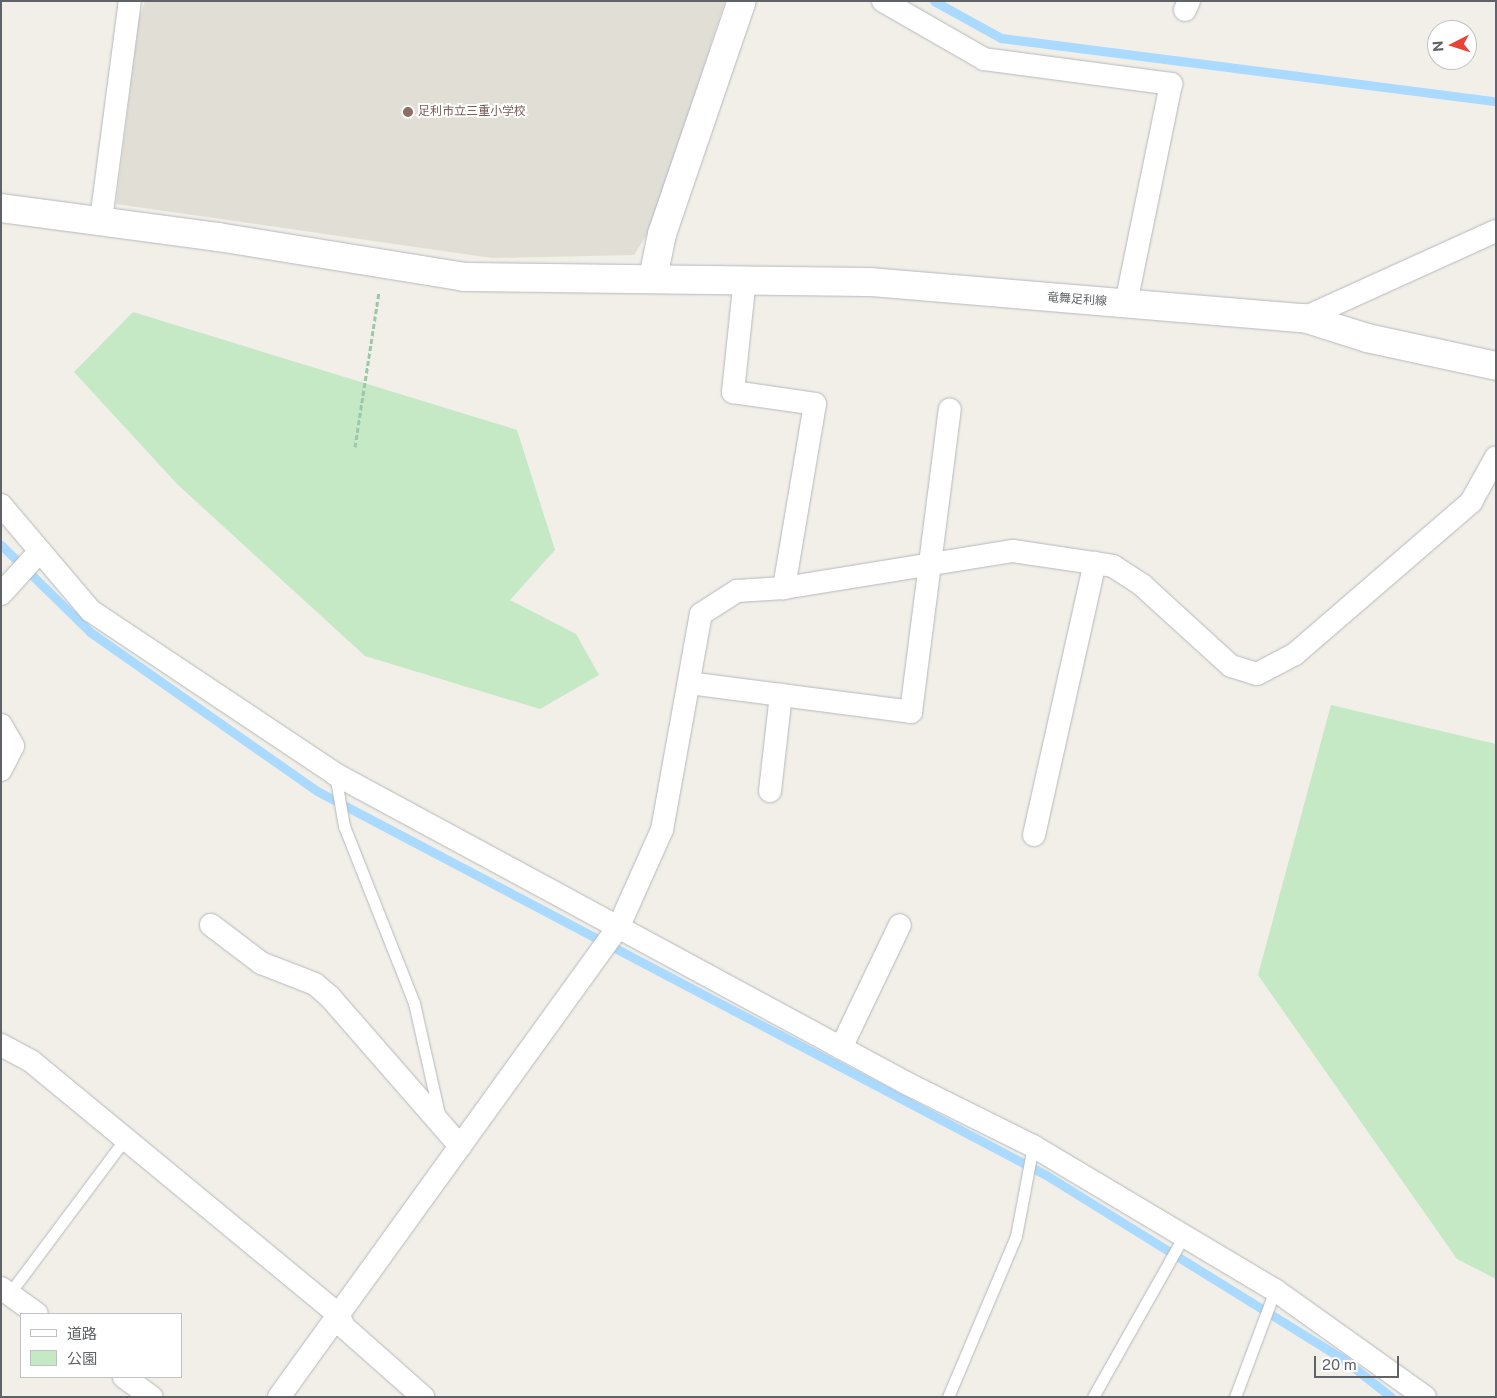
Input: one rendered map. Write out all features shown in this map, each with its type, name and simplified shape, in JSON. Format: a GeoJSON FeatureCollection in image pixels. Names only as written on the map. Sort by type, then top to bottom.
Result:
{"type":"FeatureCollection","features":[{"type":"Feature","properties":{"kind":"street"},"geometry":{"type":"LineString","coordinates":[[101,220],[130,1]]}},
{"type":"Feature","properties":{"kind":"street"},"geometry":{"type":"LineString","coordinates":[[652,278],[662,234],[742,1]]}},
{"type":"Feature","properties":{"kind":"street"},"geometry":{"type":"LineString","coordinates":[[883,1],[984,59],[1171,84],[1126,304]]}},
{"type":"Feature","properties":{"kind":"street","name":"竜舞足利線"},"geometry":{"type":"LineString","coordinates":[[1,208],[101,220],[383,266],[464,277],[745,278],[871,282],[1304,318],[1367,338],[1496,366]]}},
{"type":"Feature","properties":{"kind":"street"},"geometry":{"type":"LineString","coordinates":[[1304,318],[1496,231]]}},
{"type":"Feature","properties":{"kind":"street"},"geometry":{"type":"LineString","coordinates":[[745,278],[733,392],[815,404],[784,588]]}},
{"type":"Feature","properties":{"kind":"street"},"geometry":{"type":"LineString","coordinates":[[689,683],[911,712],[950,409]]}},
{"type":"Feature","properties":{"kind":"street"},"geometry":{"type":"LineString","coordinates":[[279,1397],[619,926],[662,830],[701,614],[736,591],[784,588],[1013,551],[1113,566],[1142,584],[1232,666],[1257,674],[1295,654],[1471,502],[1496,457]]}},
{"type":"Feature","properties":{"kind":"street"},"geometry":{"type":"LineString","coordinates":[[1,505],[91,611],[335,774],[619,926],[841,1048],[1033,1146],[1185,1234],[1275,1290],[1425,1397]]}},
{"type":"Feature","properties":{"kind":"street"},"geometry":{"type":"LineString","coordinates":[[1,594],[40,551]]}},
{"type":"Feature","properties":{"kind":"street"},"geometry":{"type":"LineString","coordinates":[[1034,835],[1095,563]]}},
{"type":"Feature","properties":{"kind":"street"},"geometry":{"type":"LineString","coordinates":[[770,791],[781,695]]}},
{"type":"Feature","properties":{"kind":"street"},"geometry":{"type":"LineString","coordinates":[[1,725],[14,746],[1,770]]}},
{"type":"Feature","properties":{"kind":"street"},"geometry":{"type":"LineString","coordinates":[[211,925],[261,963],[315,984],[330,997],[441,1128],[460,1146]]}},
{"type":"Feature","properties":{"kind":"street"},"geometry":{"type":"LineString","coordinates":[[841,1048],[900,925]]}},
{"type":"Feature","properties":{"kind":"street"},"geometry":{"type":"LineString","coordinates":[[1,1045],[31,1062],[338,1314],[344,1327],[423,1397]]}},
{"type":"Feature","properties":{"kind":"street"},"geometry":{"type":"LineString","coordinates":[[5,1291],[36,1313]]}},
{"type":"Feature","properties":{"kind":"street"},"geometry":{"type":"LineString","coordinates":[[125,1378],[152,1397]]}},
{"type":"Feature","properties":{"kind":"lane"},"geometry":{"type":"LineString","coordinates":[[335,774],[344,826],[414,1003],[441,1128]]}},
{"type":"Feature","properties":{"kind":"lane"},"geometry":{"type":"LineString","coordinates":[[5,1291],[125,1139]]}},
{"type":"Feature","properties":{"kind":"lane"},"geometry":{"type":"LineString","coordinates":[[948,1397],[1016,1236],[1033,1146]]}},
{"type":"Feature","properties":{"kind":"lane"},"geometry":{"type":"LineString","coordinates":[[1093,1397],[1185,1234]]}},
{"type":"Feature","properties":{"kind":"lane"},"geometry":{"type":"LineString","coordinates":[[1235,1397],[1275,1290]]}},
{"type":"Feature","properties":{"kind":"path"},"geometry":{"type":"LineString","coordinates":[[355,447],[383,266]]}},
{"type":"Feature","properties":{"kind":"shaded area","name":"足利市立三重小学校"},"geometry":{"type":"Polygon","coordinates":[[[145,1],[725,1],[652,227],[634,255],[492,258],[116,204],[139,19],[145,1]]]}},
{"type":"Feature","properties":{"kind":"green space"},"geometry":{"type":"Polygon","coordinates":[[[133,312],[517,430],[555,550],[510,600],[576,634],[599,675],[540,709],[365,656],[177,484],[74,372],[133,312]]]}},
{"type":"Feature","properties":{"kind":"green space"},"geometry":{"type":"Polygon","coordinates":[[[1331,705],[1496,744],[1496,1279],[1457,1259],[1258,975],[1331,705]]]}},
{"type":"Feature","properties":{"kind":"waterway"},"geometry":{"type":"LineString","coordinates":[[934,1],[1001,38],[1496,101]]}},
{"type":"Feature","properties":{"kind":"waterway"},"geometry":{"type":"LineString","coordinates":[[1,545],[90,632],[317,791],[1046,1175],[1343,1359],[1391,1397]]}},
{"type":"Feature","properties":{"kind":"place","name":"足利市立三重小学校"},"geometry":{"type":"Point","coordinates":[408,112]}}]}
